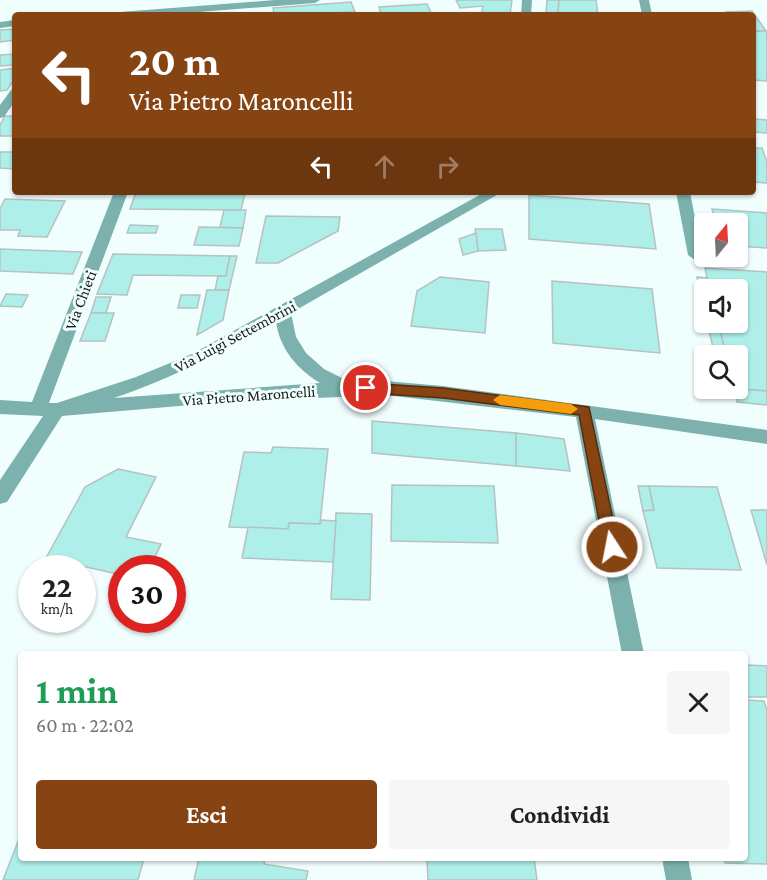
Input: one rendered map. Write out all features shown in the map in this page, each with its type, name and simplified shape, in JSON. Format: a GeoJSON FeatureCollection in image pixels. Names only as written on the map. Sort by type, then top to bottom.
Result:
{"type":"FeatureCollection","features":[{"type":"Feature","properties":{"kind":"street"},"geometry":{"type":"LineString","coordinates":[[191,12],[315,0]]}},
{"type":"Feature","properties":{"kind":"street"},"geometry":{"type":"LineString","coordinates":[[0,114],[12,96]]}},
{"type":"Feature","properties":{"kind":"street","name":"Via Chieti"},"geometry":{"type":"LineString","coordinates":[[38,408],[120,195]]}},
{"type":"Feature","properties":{"kind":"street","name":"Via Luigi Settembrini"},"geometry":{"type":"LineString","coordinates":[[57,410],[166,372],[198,358],[490,195]]}},
{"type":"Feature","properties":{"kind":"street"},"geometry":{"type":"LineString","coordinates":[[684,195],[694,250]]}},
{"type":"Feature","properties":{"kind":"street"},"geometry":{"type":"LineString","coordinates":[[283,311],[287,337],[302,362],[323,378],[346,388]]}},
{"type":"Feature","properties":{"kind":"street","name":"Via Pietro Maroncelli"},"geometry":{"type":"LineString","coordinates":[[57,410],[346,388],[422,391],[767,437]]}},
{"type":"Feature","properties":{"kind":"street"},"geometry":{"type":"LineString","coordinates":[[0,407],[57,410],[0,496]]}},
{"type":"Feature","properties":{"kind":"street"},"geometry":{"type":"LineString","coordinates":[[584,411],[632,651]]}},
{"type":"Feature","properties":{"kind":"street"},"geometry":{"type":"LineString","coordinates":[[676,861],[679,880]]}},
{"type":"Feature","properties":{"kind":"building"},"geometry":{"type":"Polygon","coordinates":[[[456,0],[512,0],[510,12],[482,12],[483,6],[460,8],[456,0]]]}},
{"type":"Feature","properties":{"kind":"building"},"geometry":{"type":"Polygon","coordinates":[[[547,0],[559,0],[558,12],[546,12],[547,0]]]}},
{"type":"Feature","properties":{"kind":"building"},"geometry":{"type":"Polygon","coordinates":[[[559,0],[596,0],[598,12],[558,12],[559,0]]]}},
{"type":"Feature","properties":{"kind":"building"},"geometry":{"type":"Polygon","coordinates":[[[351,2],[355,12],[274,12],[273,8],[351,2]]]}},
{"type":"Feature","properties":{"kind":"building"},"geometry":{"type":"Polygon","coordinates":[[[427,4],[431,12],[380,12],[379,7],[427,4]]]}},
{"type":"Feature","properties":{"kind":"building"},"geometry":{"type":"Polygon","coordinates":[[[756,17],[766,31],[756,31],[756,17]]]}},
{"type":"Feature","properties":{"kind":"building"},"geometry":{"type":"Polygon","coordinates":[[[12,29],[12,40],[0,42],[0,30],[12,29]]]}},
{"type":"Feature","properties":{"kind":"building"},"geometry":{"type":"Polygon","coordinates":[[[756,31],[766,31],[767,34],[767,81],[756,80],[756,31]]]}},
{"type":"Feature","properties":{"kind":"building"},"geometry":{"type":"Polygon","coordinates":[[[12,54],[12,65],[0,66],[0,55],[12,54]]]}},
{"type":"Feature","properties":{"kind":"building"},"geometry":{"type":"Polygon","coordinates":[[[12,68],[12,82],[7,90],[0,91],[0,70],[12,68]]]}},
{"type":"Feature","properties":{"kind":"building"},"geometry":{"type":"Polygon","coordinates":[[[5,116],[12,116],[12,136],[0,136],[0,125],[5,116]]]}},
{"type":"Feature","properties":{"kind":"building"},"geometry":{"type":"Polygon","coordinates":[[[756,119],[767,120],[767,133],[756,132],[756,119]]]}},
{"type":"Feature","properties":{"kind":"building"},"geometry":{"type":"Polygon","coordinates":[[[756,148],[762,148],[767,162],[767,183],[756,182],[756,148]]]}},
{"type":"Feature","properties":{"kind":"building"},"geometry":{"type":"Polygon","coordinates":[[[0,152],[12,152],[12,169],[0,168],[0,152]]]}},
{"type":"Feature","properties":{"kind":"building"},"geometry":{"type":"Polygon","coordinates":[[[135,195],[245,195],[241,210],[130,209],[135,195]]]}},
{"type":"Feature","properties":{"kind":"building"},"geometry":{"type":"Polygon","coordinates":[[[529,195],[649,204],[656,249],[529,239],[529,195]]]}},
{"type":"Feature","properties":{"kind":"building"},"geometry":{"type":"Polygon","coordinates":[[[5,199],[65,201],[47,237],[18,236],[20,230],[0,230],[0,209],[5,199]]]}},
{"type":"Feature","properties":{"kind":"building"},"geometry":{"type":"Polygon","coordinates":[[[712,209],[767,213],[767,248],[748,247],[748,213],[713,213],[712,209]]]}},
{"type":"Feature","properties":{"kind":"building"},"geometry":{"type":"Polygon","coordinates":[[[224,210],[246,210],[243,228],[220,227],[224,210]]]}},
{"type":"Feature","properties":{"kind":"building"},"geometry":{"type":"Polygon","coordinates":[[[266,216],[340,217],[338,231],[278,263],[256,263],[266,216]]]}},
{"type":"Feature","properties":{"kind":"building"},"geometry":{"type":"Polygon","coordinates":[[[130,225],[158,226],[156,233],[127,233],[130,225]]]}},
{"type":"Feature","properties":{"kind":"building"},"geometry":{"type":"Polygon","coordinates":[[[199,227],[243,228],[239,246],[194,245],[199,227]]]}},
{"type":"Feature","properties":{"kind":"building"},"geometry":{"type":"Polygon","coordinates":[[[475,229],[502,229],[506,250],[478,251],[475,229]]]}},
{"type":"Feature","properties":{"kind":"building"},"geometry":{"type":"Polygon","coordinates":[[[476,233],[478,251],[463,255],[459,239],[476,233]]]}},
{"type":"Feature","properties":{"kind":"building"},"geometry":{"type":"Polygon","coordinates":[[[0,249],[82,252],[73,274],[0,271],[0,249]]]}},
{"type":"Feature","properties":{"kind":"building"},"geometry":{"type":"Polygon","coordinates":[[[113,254],[230,256],[226,276],[133,275],[127,295],[97,294],[113,254]]]}},
{"type":"Feature","properties":{"kind":"building"},"geometry":{"type":"Polygon","coordinates":[[[230,256],[237,256],[229,290],[215,290],[218,276],[226,276],[230,256]]]}},
{"type":"Feature","properties":{"kind":"building"},"geometry":{"type":"Polygon","coordinates":[[[705,268],[767,272],[767,391],[748,390],[748,345],[723,345],[721,333],[748,333],[748,279],[708,279],[705,268]]]}},
{"type":"Feature","properties":{"kind":"building"},"geometry":{"type":"Polygon","coordinates":[[[440,277],[489,282],[485,333],[411,326],[417,291],[440,277]]]}},
{"type":"Feature","properties":{"kind":"building"},"geometry":{"type":"Polygon","coordinates":[[[552,281],[652,289],[660,353],[553,343],[552,281]]]}},
{"type":"Feature","properties":{"kind":"building"},"geometry":{"type":"Polygon","coordinates":[[[207,290],[229,290],[223,320],[197,335],[207,290]]]}},
{"type":"Feature","properties":{"kind":"building"},"geometry":{"type":"Polygon","coordinates":[[[6,294],[28,295],[22,307],[0,306],[6,294]]]}},
{"type":"Feature","properties":{"kind":"building"},"geometry":{"type":"Polygon","coordinates":[[[181,295],[200,295],[197,308],[178,308],[181,295]]]}},
{"type":"Feature","properties":{"kind":"building"},"geometry":{"type":"Polygon","coordinates":[[[96,297],[111,297],[106,313],[91,313],[96,297]]]}},
{"type":"Feature","properties":{"kind":"building"},"geometry":{"type":"Polygon","coordinates":[[[91,313],[114,313],[105,341],[80,341],[91,313]]]}},
{"type":"Feature","properties":{"kind":"building"},"geometry":{"type":"Polygon","coordinates":[[[710,333],[721,333],[723,345],[712,345],[710,333]]]}},
{"type":"Feature","properties":{"kind":"building"},"geometry":{"type":"Polygon","coordinates":[[[748,390],[767,391],[767,405],[737,402],[737,399],[748,399],[748,390]]]}},
{"type":"Feature","properties":{"kind":"building"},"geometry":{"type":"Polygon","coordinates":[[[372,421],[516,433],[516,466],[372,453],[372,421]]]}},
{"type":"Feature","properties":{"kind":"building"},"geometry":{"type":"Polygon","coordinates":[[[516,433],[564,439],[570,471],[516,466],[516,433]]]}},
{"type":"Feature","properties":{"kind":"building"},"geometry":{"type":"Polygon","coordinates":[[[273,447],[328,449],[320,524],[289,523],[288,529],[229,527],[244,452],[271,453],[273,447]]]}},
{"type":"Feature","properties":{"kind":"building"},"geometry":{"type":"Polygon","coordinates":[[[118,469],[156,477],[126,537],[161,544],[156,555],[108,555],[108,572],[96,569],[96,555],[48,555],[85,487],[118,469]]]}},
{"type":"Feature","properties":{"kind":"building"},"geometry":{"type":"Polygon","coordinates":[[[392,485],[494,486],[498,543],[391,541],[392,485]]]}},
{"type":"Feature","properties":{"kind":"building"},"geometry":{"type":"Polygon","coordinates":[[[638,486],[649,486],[654,510],[643,511],[638,486]]]}},
{"type":"Feature","properties":{"kind":"building"},"geometry":{"type":"Polygon","coordinates":[[[649,486],[717,487],[741,570],[657,568],[643,511],[654,510],[649,486]]]}},
{"type":"Feature","properties":{"kind":"building"},"geometry":{"type":"Polygon","coordinates":[[[751,510],[767,510],[767,565],[751,510]]]}},
{"type":"Feature","properties":{"kind":"building"},"geometry":{"type":"Polygon","coordinates":[[[336,513],[372,514],[370,600],[331,599],[336,513]]]}},
{"type":"Feature","properties":{"kind":"building"},"geometry":{"type":"Polygon","coordinates":[[[321,520],[336,521],[333,562],[242,558],[248,527],[288,529],[289,523],[320,524],[321,520]]]}},
{"type":"Feature","properties":{"kind":"building"},"geometry":{"type":"Polygon","coordinates":[[[748,665],[767,666],[767,697],[748,697],[748,665]]]}},
{"type":"Feature","properties":{"kind":"building"},"geometry":{"type":"Polygon","coordinates":[[[748,700],[764,701],[767,710],[767,864],[725,863],[725,861],[748,861],[748,700]]]}},
{"type":"Feature","properties":{"kind":"building"},"geometry":{"type":"Polygon","coordinates":[[[18,842],[18,861],[143,861],[138,880],[3,880],[18,842]]]}},
{"type":"Feature","properties":{"kind":"building"},"geometry":{"type":"Polygon","coordinates":[[[198,861],[264,861],[264,864],[308,871],[306,880],[194,880],[198,861]]]}},
{"type":"Feature","properties":{"kind":"building"},"geometry":{"type":"Polygon","coordinates":[[[427,861],[534,861],[537,880],[428,880],[427,861]]]}},
{"type":"Feature","properties":{"kind":"slow traffic"},"geometry":{"type":"LineString","coordinates":[[500,400],[571,409]]}},
{"type":"Feature","properties":{"kind":"route"},"geometry":{"type":"LineString","coordinates":[[366,388],[443,393],[584,411],[612,547]]}}]}
